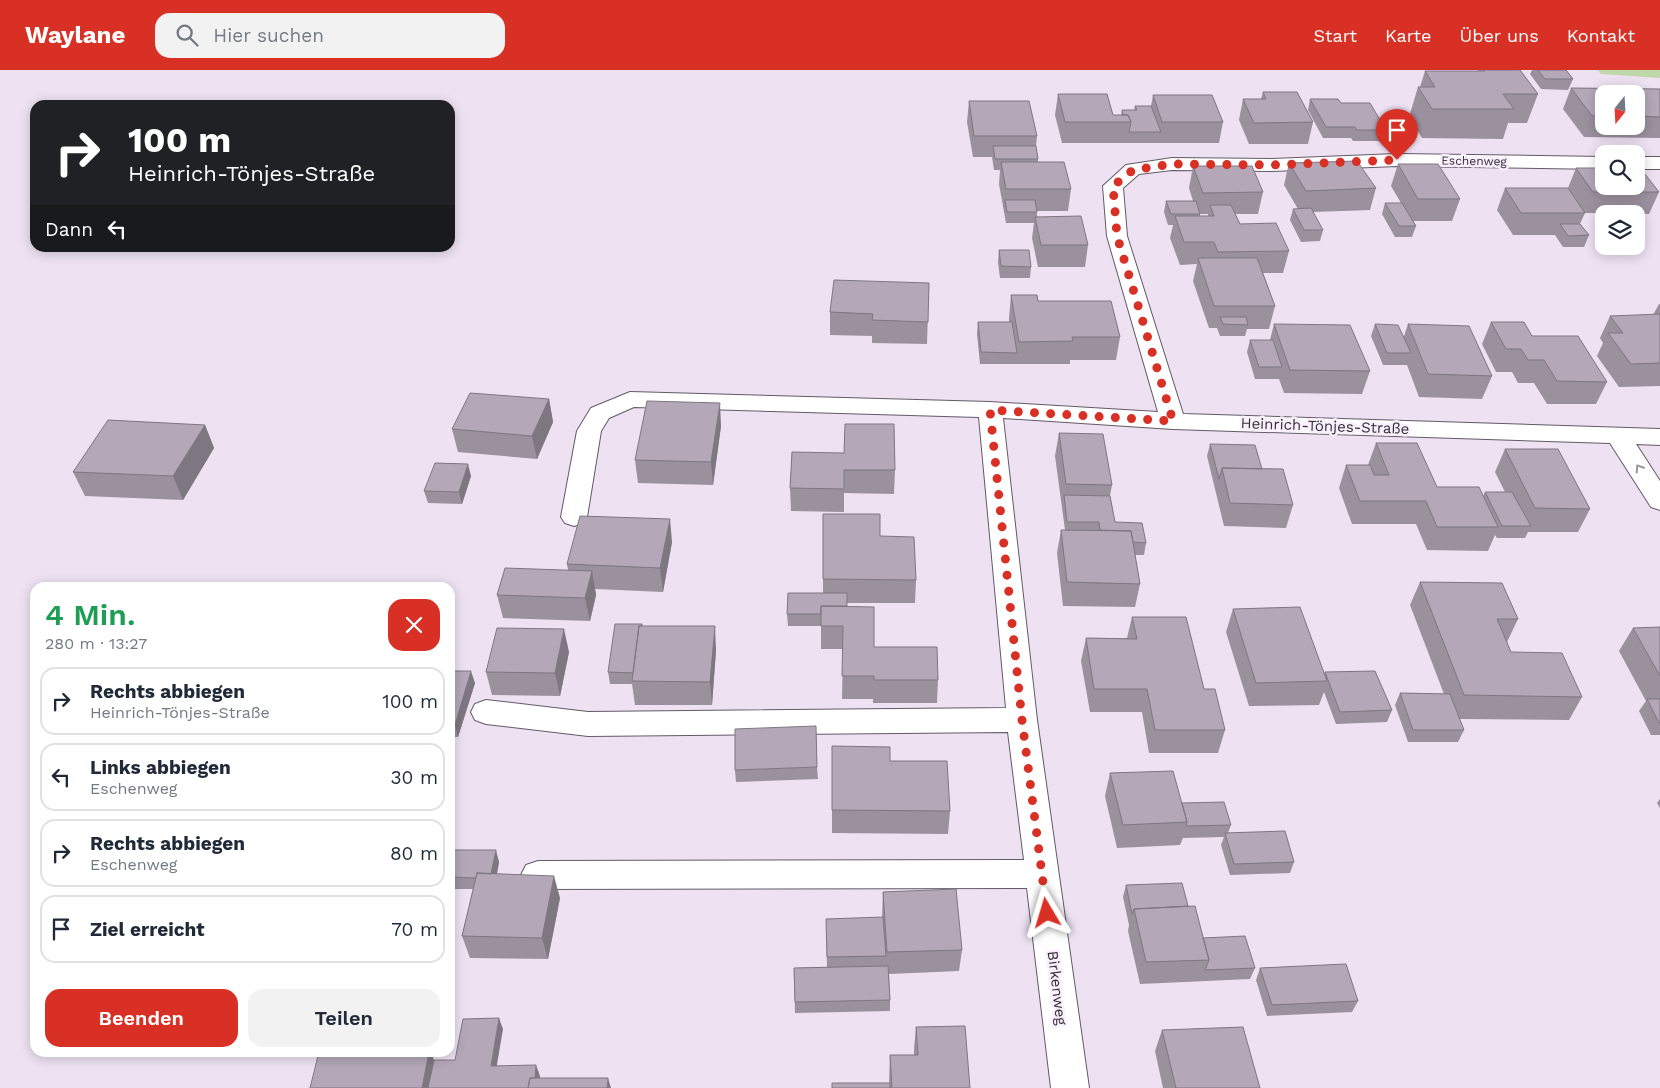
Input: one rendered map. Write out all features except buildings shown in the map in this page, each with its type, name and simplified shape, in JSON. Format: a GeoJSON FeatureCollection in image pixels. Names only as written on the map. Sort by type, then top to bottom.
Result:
{"type":"FeatureCollection","features":[{"type":"Feature","properties":{"kind":"street","name":"Eschenweg"},"geometry":{"type":"LineString","coordinates":[[1173,421],[1117,236],[1113,186],[1133,170],[1172,164],[1272,165],[1397,160],[1595,163]]}},
{"type":"Feature","properties":{"kind":"street"},"geometry":{"type":"LineString","coordinates":[[1645,163],[1660,163]]}},
{"type":"Feature","properties":{"kind":"street","name":"Heinrich-Tönjes-Straße"},"geometry":{"type":"LineString","coordinates":[[574,517],[589,431],[600,413],[630,399],[990,410],[1173,421],[1660,437]]}},
{"type":"Feature","properties":{"kind":"street","name":"Birkenweg"},"geometry":{"type":"LineString","coordinates":[[990,410],[1022,720],[1070,1088]]}},
{"type":"Feature","properties":{"kind":"street"},"geometry":{"type":"LineString","coordinates":[[1618,436],[1660,501]]}},
{"type":"Feature","properties":{"kind":"street"},"geometry":{"type":"LineString","coordinates":[[486,712],[588,724],[1022,720]]}},
{"type":"Feature","properties":{"kind":"street"},"geometry":{"type":"LineString","coordinates":[[538,875],[1042,874]]}},
{"type":"Feature","properties":{"kind":"green space"},"geometry":{"type":"Polygon","coordinates":[[[1598,70],[1660,70],[1660,78],[1601,74],[1598,70]]]}},
{"type":"Feature","properties":{"kind":"route"},"geometry":{"type":"LineString","coordinates":[[1047,913],[1022,720],[990,410],[1173,421],[1117,236],[1113,186],[1133,170],[1172,164],[1272,165],[1397,160]]}}]}
